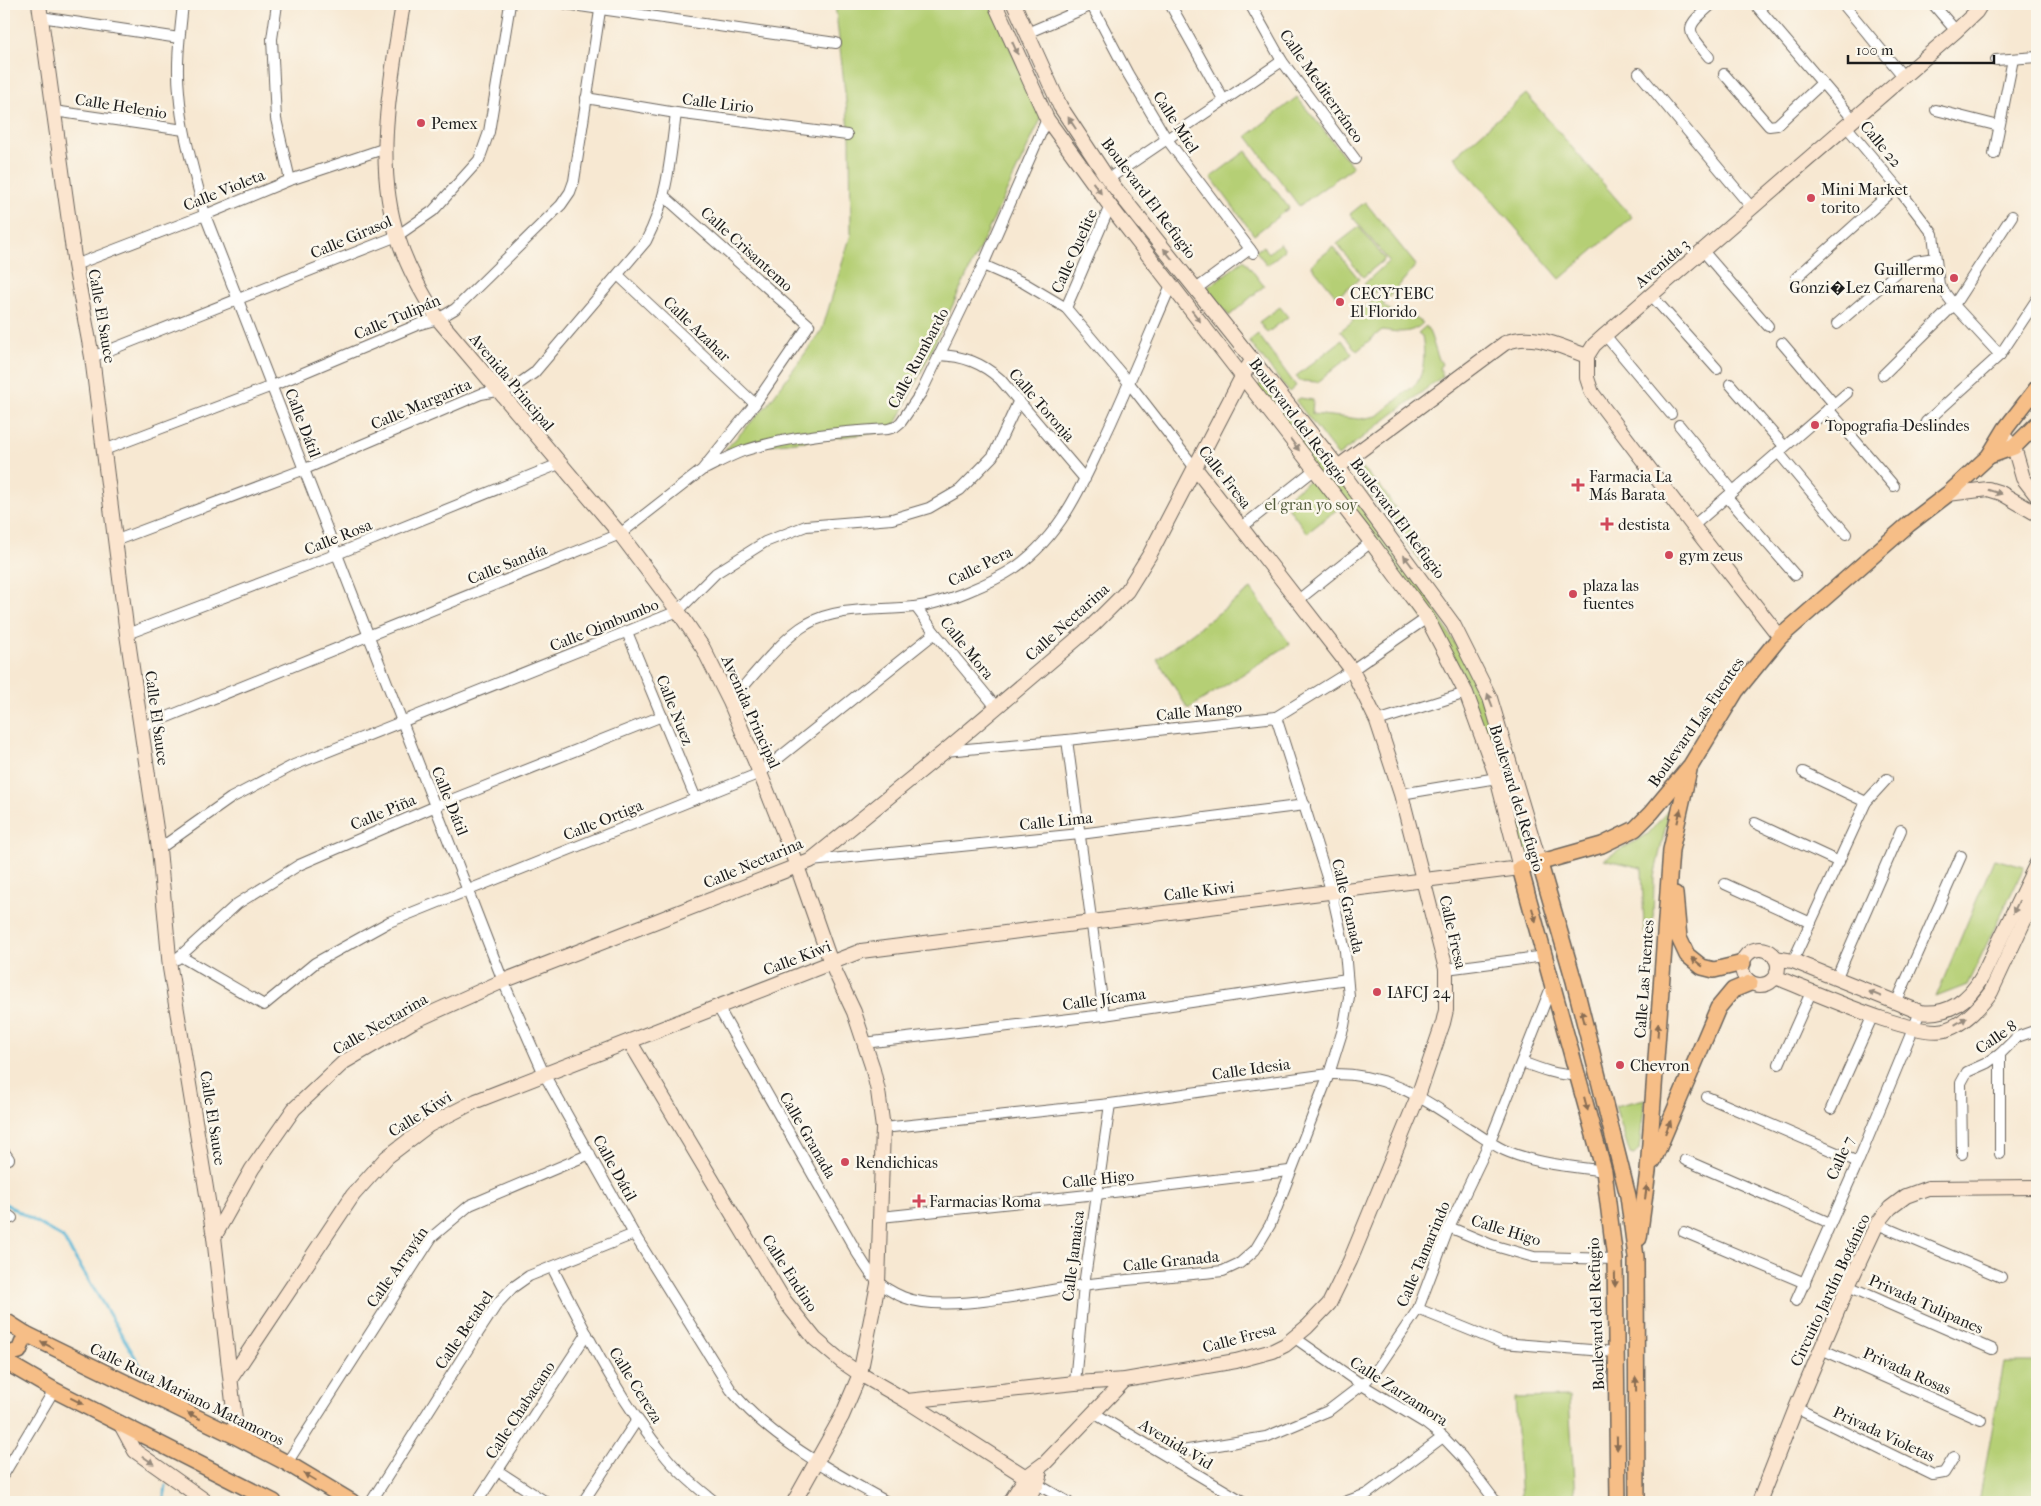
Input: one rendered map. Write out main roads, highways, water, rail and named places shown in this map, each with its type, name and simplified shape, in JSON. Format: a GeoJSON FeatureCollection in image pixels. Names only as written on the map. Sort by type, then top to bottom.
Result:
{"type":"FeatureCollection","features":[{"type":"Feature","properties":{"kind":"main road"},"geometry":{"type":"LineString","coordinates":[[1989,456],[2037,388]]}},
{"type":"Feature","properties":{"kind":"main road"},"geometry":{"type":"LineString","coordinates":[[1989,456],[2014,447],[2037,424]]}},
{"type":"Feature","properties":{"kind":"main road","name":"Boulevard Las Fuentes"},"geometry":{"type":"LineString","coordinates":[[1520,868],[1540,864],[1602,845],[1635,830],[1652,813],[1691,765],[1736,691],[1780,637],[1910,524],[1948,494],[1989,456]]}},
{"type":"Feature","properties":{"kind":"main road","name":"Calle Las Fuentes"},"geometry":{"type":"LineString","coordinates":[[1636,1257],[1648,1171],[1671,850],[1691,765]]}},
{"type":"Feature","properties":{"kind":"main road"},"geometry":{"type":"LineString","coordinates":[[1671,850],[1679,938],[1688,955],[1702,967],[1714,970],[1743,964]]}},
{"type":"Feature","properties":{"kind":"main road","name":"Boulevard del Refugio"},"geometry":{"type":"LineString","coordinates":[[1540,864],[1595,1064],[1628,1196],[1636,1257],[1637,1496]]}},
{"type":"Feature","properties":{"kind":"main road","name":"Boulevard del Refugio"},"geometry":{"type":"LineString","coordinates":[[1520,868],[1604,1171],[1615,1260],[1618,1502]]}},
{"type":"Feature","properties":{"kind":"main road"},"geometry":{"type":"LineString","coordinates":[[1648,1171],[1718,1008],[1732,990],[1750,983]]}},
{"type":"Feature","properties":{"kind":"main road"},"geometry":{"type":"LineString","coordinates":[[1559,1006],[1589,1062],[1595,1064]]}},
{"type":"Feature","properties":{"kind":"main road","name":"Calle Ruta Mariano Matamoros"},"geometry":{"type":"LineString","coordinates":[[4,1320],[26,1334],[287,1463],[352,1502]]}},
{"type":"Feature","properties":{"kind":"main road"},"geometry":{"type":"LineString","coordinates":[[4,1355],[19,1351],[26,1334]]}},
{"type":"Feature","properties":{"kind":"main road"},"geometry":{"type":"LineString","coordinates":[[4,1361],[54,1390],[274,1502]]}},
{"type":"Feature","properties":{"kind":"waterway"},"geometry":{"type":"LineString","coordinates":[[4,1203],[63,1238],[143,1370]]}},
{"type":"Feature","properties":{"kind":"waterway"},"geometry":{"type":"LineString","coordinates":[[163,1502],[166,1486]]}},
{"type":"Feature","properties":{"kind":"place","name":"Pemex"},"geometry":{"type":"Point","coordinates":[421,123]}},
{"type":"Feature","properties":{"kind":"place","name":"Mini Market torito"},"geometry":{"type":"Point","coordinates":[1811,198]}},
{"type":"Feature","properties":{"kind":"place","name":"Guillermo Gonzi�Lez Camarena"},"geometry":{"type":"Point","coordinates":[1954,278]}},
{"type":"Feature","properties":{"kind":"place","name":"CECYTEBC El Florido"},"geometry":{"type":"Point","coordinates":[1340,302]}},
{"type":"Feature","properties":{"kind":"place","name":"Topografia-Deslindes"},"geometry":{"type":"Point","coordinates":[1815,425]}},
{"type":"Feature","properties":{"kind":"place","name":"Farmacia La Más Barata"},"geometry":{"type":"Point","coordinates":[1578,485]}},
{"type":"Feature","properties":{"kind":"place","name":"destista"},"geometry":{"type":"Point","coordinates":[1607,524]}},
{"type":"Feature","properties":{"kind":"place","name":"gym zeus"},"geometry":{"type":"Point","coordinates":[1669,555]}},
{"type":"Feature","properties":{"kind":"place","name":"plaza las fuentes"},"geometry":{"type":"Point","coordinates":[1573,594]}},
{"type":"Feature","properties":{"kind":"place","name":"IAFCJ 24"},"geometry":{"type":"Point","coordinates":[1377,992]}},
{"type":"Feature","properties":{"kind":"place","name":"Chevron"},"geometry":{"type":"Point","coordinates":[1620,1065]}},
{"type":"Feature","properties":{"kind":"place","name":"Rendichicas"},"geometry":{"type":"Point","coordinates":[845,1162]}},
{"type":"Feature","properties":{"kind":"place","name":"Farmacias Roma"},"geometry":{"type":"Point","coordinates":[919,1201]}},
{"type":"Feature","properties":{"kind":"park label","name":"el gran yo soy"},"geometry":{"type":"Point","coordinates":[1311,504]}}]}
